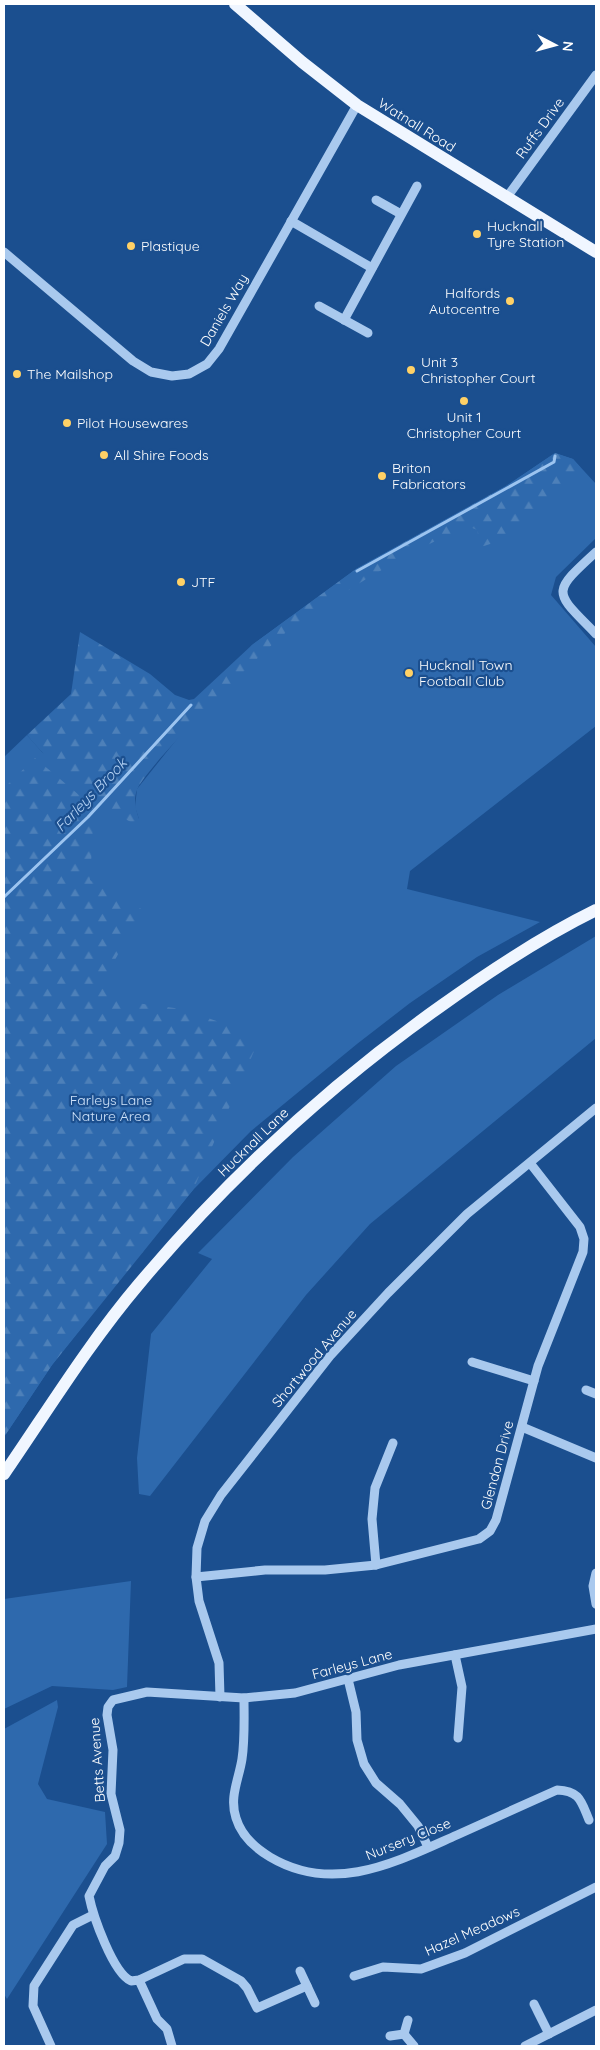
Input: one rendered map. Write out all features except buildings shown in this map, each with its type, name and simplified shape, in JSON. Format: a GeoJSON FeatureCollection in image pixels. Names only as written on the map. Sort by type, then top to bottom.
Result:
{"type":"FeatureCollection","features":[{"type":"Feature","properties":{"kind":"main road","name":"Watnall Road"},"geometry":{"type":"LineString","coordinates":[[235,4],[302,62],[357,105],[389,127],[596,252]]}},
{"type":"Feature","properties":{"kind":"main road","name":"Hucknall Lane"},"geometry":{"type":"LineString","coordinates":[[4,1474],[95,1341],[138,1285],[207,1207],[261,1152],[328,1092],[399,1036],[481,977],[548,935],[596,910]]}},
{"type":"Feature","properties":{"kind":"street","name":"Ruffs Drive"},"geometry":{"type":"LineString","coordinates":[[507,197],[596,75]]}},
{"type":"Feature","properties":{"kind":"street","name":"Daniels Way"},"geometry":{"type":"LineString","coordinates":[[4,252],[143,368],[163,375],[181,375],[202,368],[219,349],[357,105]]}},
{"type":"Feature","properties":{"kind":"street"},"geometry":{"type":"LineString","coordinates":[[344,320],[417,186]]}},
{"type":"Feature","properties":{"kind":"street"},"geometry":{"type":"LineString","coordinates":[[376,200],[401,214]]}},
{"type":"Feature","properties":{"kind":"street"},"geometry":{"type":"LineString","coordinates":[[291,221],[372,268]]}},
{"type":"Feature","properties":{"kind":"street"},"geometry":{"type":"LineString","coordinates":[[318,306],[368,333]]}},
{"type":"Feature","properties":{"kind":"street"},"geometry":{"type":"LineString","coordinates":[[596,552],[567,579],[562,590],[564,601],[596,634]]}},
{"type":"Feature","properties":{"kind":"street","name":"Shortwood Avenue"},"geometry":{"type":"LineString","coordinates":[[220,1697],[219,1663],[200,1601],[196,1577],[197,1548],[205,1521],[220,1495],[330,1356],[388,1293],[466,1214],[596,1108]]}},
{"type":"Feature","properties":{"kind":"street","name":"Glendon Drive"},"geometry":{"type":"LineString","coordinates":[[196,1577],[265,1570],[324,1570],[376,1566],[479,1539],[490,1531],[496,1520],[534,1381],[583,1252],[584,1239],[580,1227],[530,1162]]}},
{"type":"Feature","properties":{"kind":"street"},"geometry":{"type":"LineString","coordinates":[[472,1362],[534,1381]]}},
{"type":"Feature","properties":{"kind":"street"},"geometry":{"type":"LineString","coordinates":[[586,1390],[596,1394]]}},
{"type":"Feature","properties":{"kind":"street"},"geometry":{"type":"LineString","coordinates":[[522,1427],[596,1458]]}},
{"type":"Feature","properties":{"kind":"street"},"geometry":{"type":"LineString","coordinates":[[376,1566],[372,1519],[375,1488],[393,1444]]}},
{"type":"Feature","properties":{"kind":"street"},"geometry":{"type":"LineString","coordinates":[[596,1573],[593,1586],[596,1604]]}},
{"type":"Feature","properties":{"kind":"street","name":"Farleys Lane"},"geometry":{"type":"LineString","coordinates":[[113,1700],[147,1692],[244,1698],[295,1693],[399,1665],[596,1629]]}},
{"type":"Feature","properties":{"kind":"street"},"geometry":{"type":"LineString","coordinates":[[455,1655],[462,1687],[458,1738]]}},
{"type":"Feature","properties":{"kind":"street"},"geometry":{"type":"LineString","coordinates":[[348,1679],[356,1712],[357,1740],[364,1764],[376,1783],[400,1804],[418,1826],[428,1847]]}},
{"type":"Feature","properties":{"kind":"street","name":"Nursery Close"},"geometry":{"type":"LineString","coordinates":[[244,1698],[242,1761],[233,1793],[236,1818],[245,1836],[260,1851],[287,1867],[310,1873],[334,1875],[365,1871],[396,1861],[557,1790],[570,1790],[580,1798],[589,1820]]}},
{"type":"Feature","properties":{"kind":"street","name":"Betts Avenue"},"geometry":{"type":"LineString","coordinates":[[113,1700],[108,1706],[107,1715],[113,1750],[112,1794],[120,1830],[119,1843],[115,1856],[105,1866],[89,1896],[93,1915],[120,1972],[131,1981],[139,1980]]}},
{"type":"Feature","properties":{"kind":"street","name":"Hazel Meadows"},"geometry":{"type":"LineString","coordinates":[[354,1976],[383,1967],[421,1969],[465,1953],[596,1887]]}},
{"type":"Feature","properties":{"kind":"street"},"geometry":{"type":"LineString","coordinates":[[50,2046],[33,2006],[34,1986],[73,1926],[93,1915]]}},
{"type":"Feature","properties":{"kind":"street"},"geometry":{"type":"LineString","coordinates":[[172,2046],[167,2028],[157,2019],[139,1980],[184,1959],[198,1958],[207,1961],[241,1981],[247,1988],[257,2008],[307,1986]]}},
{"type":"Feature","properties":{"kind":"street"},"geometry":{"type":"LineString","coordinates":[[300,1971],[314,2003]]}},
{"type":"Feature","properties":{"kind":"street"},"geometry":{"type":"LineString","coordinates":[[534,2004],[549,2034]]}},
{"type":"Feature","properties":{"kind":"street"},"geometry":{"type":"LineString","coordinates":[[525,2046],[596,2010]]}},
{"type":"Feature","properties":{"kind":"street"},"geometry":{"type":"LineString","coordinates":[[404,2034],[408,2020]]}},
{"type":"Feature","properties":{"kind":"street"},"geometry":{"type":"LineString","coordinates":[[390,2036],[404,2034]]}},
{"type":"Feature","properties":{"kind":"street"},"geometry":{"type":"LineString","coordinates":[[404,2034],[414,2046]]}},
{"type":"Feature","properties":{"kind":"green space"},"geometry":{"type":"Polygon","coordinates":[[[555,453],[573,459],[596,484],[596,538],[556,577],[551,595],[596,647],[596,726],[410,871],[407,889],[540,922],[477,957],[410,1003],[251,1131],[193,1190],[125,1272],[52,1365],[4,1437],[4,757],[27,735],[42,752],[139,819],[135,807],[137,789],[252,645],[356,569],[506,486],[555,453]]]}},
{"type":"Feature","properties":{"kind":"green space"},"geometry":{"type":"Polygon","coordinates":[[[555,453],[573,459],[580,467],[498,545],[493,543],[481,547],[477,530],[468,526],[423,547],[378,572],[314,612],[281,637],[209,706],[161,757],[145,777],[135,797],[139,819],[136,825],[106,807],[77,785],[27,735],[71,694],[80,632],[150,674],[175,695],[189,700],[194,699],[252,645],[356,569],[506,486],[555,453]]]}},
{"type":"Feature","properties":{"kind":"green space","name":"Farleys Lane Nature Area"},"geometry":{"type":"Polygon","coordinates":[[[35,758],[98,811],[93,829],[90,880],[143,910],[103,981],[128,1002],[182,1009],[245,1031],[254,1040],[255,1049],[193,1190],[52,1365],[4,1437],[4,788],[35,758]]]}},
{"type":"Feature","properties":{"kind":"green space"},"geometry":{"type":"Polygon","coordinates":[[[596,936],[596,1038],[370,1224],[306,1295],[150,1496],[139,1494],[137,1458],[151,1334],[212,1259],[198,1253],[293,1157],[396,1066],[498,995],[596,936]]]}},
{"type":"Feature","properties":{"kind":"green space"},"geometry":{"type":"Polygon","coordinates":[[[131,1581],[127,1687],[113,1690],[52,1686],[4,1709],[4,1599],[131,1581]]]}},
{"type":"Feature","properties":{"kind":"green space"},"geometry":{"type":"Polygon","coordinates":[[[57,1700],[58,1707],[38,1784],[47,1799],[105,1812],[107,1844],[7,1999],[4,1994],[4,1729],[57,1700]]]}},
{"type":"Feature","properties":{"kind":"waterway"},"geometry":{"type":"LineString","coordinates":[[357,571],[554,462],[555,456]]}},
{"type":"Feature","properties":{"kind":"waterway","name":"Farleys Brook"},"geometry":{"type":"LineString","coordinates":[[4,897],[88,817],[191,705]]}},
{"type":"Feature","properties":{"kind":"place","name":"Hucknall Tyre Station"},"geometry":{"type":"Point","coordinates":[477,234]}},
{"type":"Feature","properties":{"kind":"place","name":"Plastique"},"geometry":{"type":"Point","coordinates":[131,246]}},
{"type":"Feature","properties":{"kind":"place","name":"Halfords Autocentre"},"geometry":{"type":"Point","coordinates":[510,301]}},
{"type":"Feature","properties":{"kind":"place","name":"Unit 3 Christopher Court"},"geometry":{"type":"Point","coordinates":[411,370]}},
{"type":"Feature","properties":{"kind":"place","name":"The Mailshop"},"geometry":{"type":"Point","coordinates":[17,374]}},
{"type":"Feature","properties":{"kind":"place","name":"Unit 1 Christopher Court"},"geometry":{"type":"Point","coordinates":[464,401]}},
{"type":"Feature","properties":{"kind":"place","name":"Pilot Housewares"},"geometry":{"type":"Point","coordinates":[67,423]}},
{"type":"Feature","properties":{"kind":"place","name":"All Shire Foods"},"geometry":{"type":"Point","coordinates":[104,455]}},
{"type":"Feature","properties":{"kind":"place","name":"Briton Fabricators"},"geometry":{"type":"Point","coordinates":[382,476]}},
{"type":"Feature","properties":{"kind":"place","name":"JTF"},"geometry":{"type":"Point","coordinates":[181,582]}},
{"type":"Feature","properties":{"kind":"place","name":"Hucknall Town Football Club"},"geometry":{"type":"Point","coordinates":[409,673]}}]}
